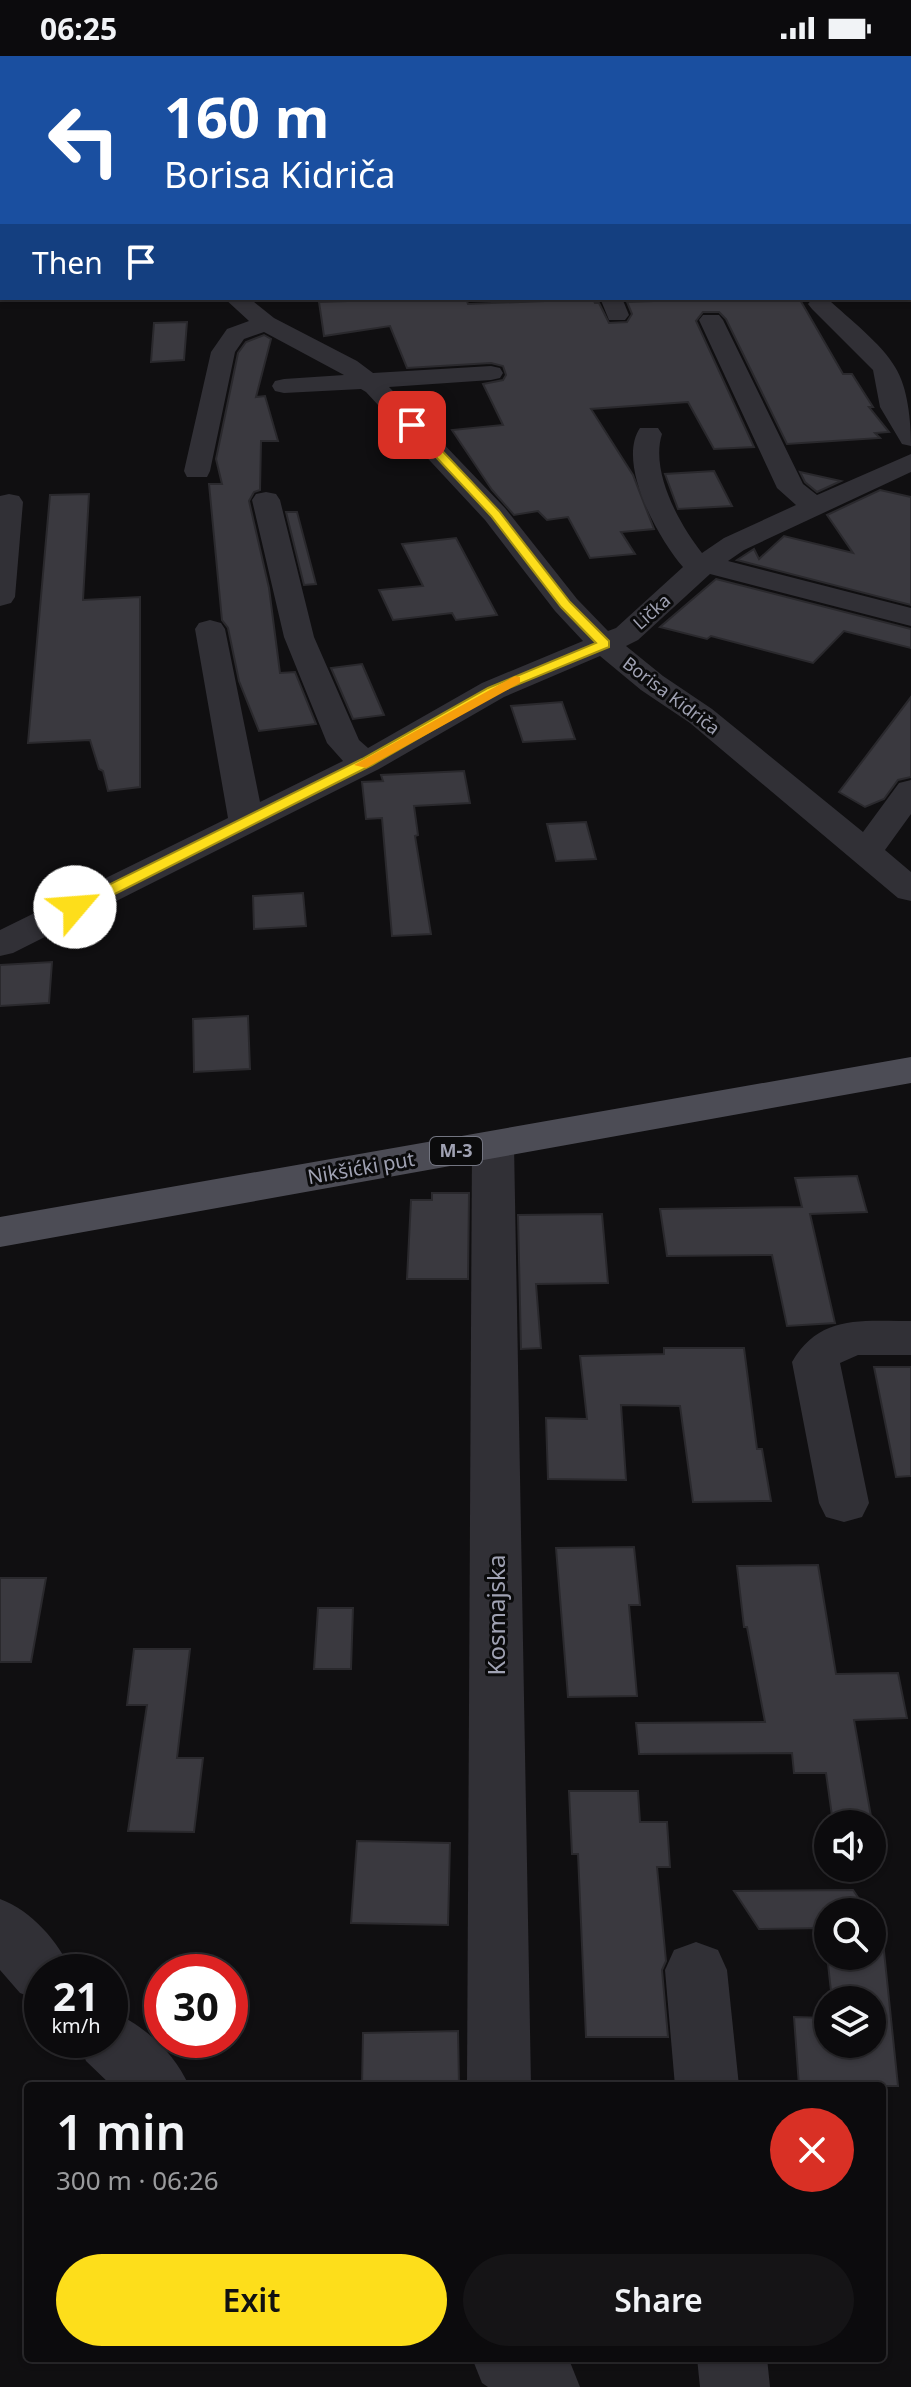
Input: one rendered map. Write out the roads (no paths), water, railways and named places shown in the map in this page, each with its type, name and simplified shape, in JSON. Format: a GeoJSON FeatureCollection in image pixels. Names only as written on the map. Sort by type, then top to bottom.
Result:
{"type":"FeatureCollection","features":[{"type":"Feature","properties":{"kind":"main road","name":"Nikšićki put"},"geometry":{"type":"LineString","coordinates":[[0,1232],[911,1070]]}},
{"type":"Feature","properties":{"kind":"street","name":"Borisa Kidriča"},"geometry":{"type":"LineString","coordinates":[[237,300],[266,323],[348,366],[364,379],[495,514],[566,605],[605,644],[652,683],[701,716],[911,890]]}},
{"type":"Feature","properties":{"kind":"street"},"geometry":{"type":"LineString","coordinates":[[820,304],[884,368],[893,407],[911,438]]}},
{"type":"Feature","properties":{"kind":"street"},"geometry":{"type":"LineString","coordinates":[[711,320],[791,488],[814,506]]}},
{"type":"Feature","properties":{"kind":"street"},"geometry":{"type":"LineString","coordinates":[[197,471],[223,352],[239,331],[266,323]]}},
{"type":"Feature","properties":{"kind":"street"},"geometry":{"type":"LineString","coordinates":[[305,342],[290,354],[282,397],[364,379],[491,373]]}},
{"type":"Feature","properties":{"kind":"street"},"geometry":{"type":"LineString","coordinates":[[649,434],[644,449],[646,466],[685,551],[703,565],[911,617]]}},
{"type":"Feature","properties":{"kind":"street","name":"Lička"},"geometry":{"type":"LineString","coordinates":[[0,945],[367,762],[493,690],[605,644],[642,624],[703,565],[734,544],[911,462]]}},
{"type":"Feature","properties":{"kind":"street"},"geometry":{"type":"LineString","coordinates":[[266,500],[307,658],[344,743],[367,762]]}},
{"type":"Feature","properties":{"kind":"street"},"geometry":{"type":"LineString","coordinates":[[0,597],[9,502]]}},
{"type":"Feature","properties":{"kind":"street"},"geometry":{"type":"LineString","coordinates":[[210,629],[246,822]]}},
{"type":"Feature","properties":{"kind":"street"},"geometry":{"type":"LineString","coordinates":[[866,852],[911,790]]}},
{"type":"Feature","properties":{"kind":"street","name":"Kosmajska"},"geometry":{"type":"LineString","coordinates":[[493,1145],[499,2082]]}},
{"type":"Feature","properties":{"kind":"street"},"geometry":{"type":"LineString","coordinates":[[844,1503],[816,1362],[826,1348],[847,1340],[911,1338]]}},
{"type":"Feature","properties":{"kind":"street"},"geometry":{"type":"LineString","coordinates":[[0,1926],[25,1954]]}},
{"type":"Feature","properties":{"kind":"street"},"geometry":{"type":"LineString","coordinates":[[696,1970],[707,2082]]}},
{"type":"Feature","properties":{"kind":"street"},"geometry":{"type":"LineString","coordinates":[[127,2058],[153,2082]]}},
{"type":"Feature","properties":{"kind":"street"},"geometry":{"type":"LineString","coordinates":[[512,2362],[545,2387]]}},
{"type":"Feature","properties":{"kind":"street"},"geometry":{"type":"LineString","coordinates":[[732,2362],[735,2387]]}}]}
